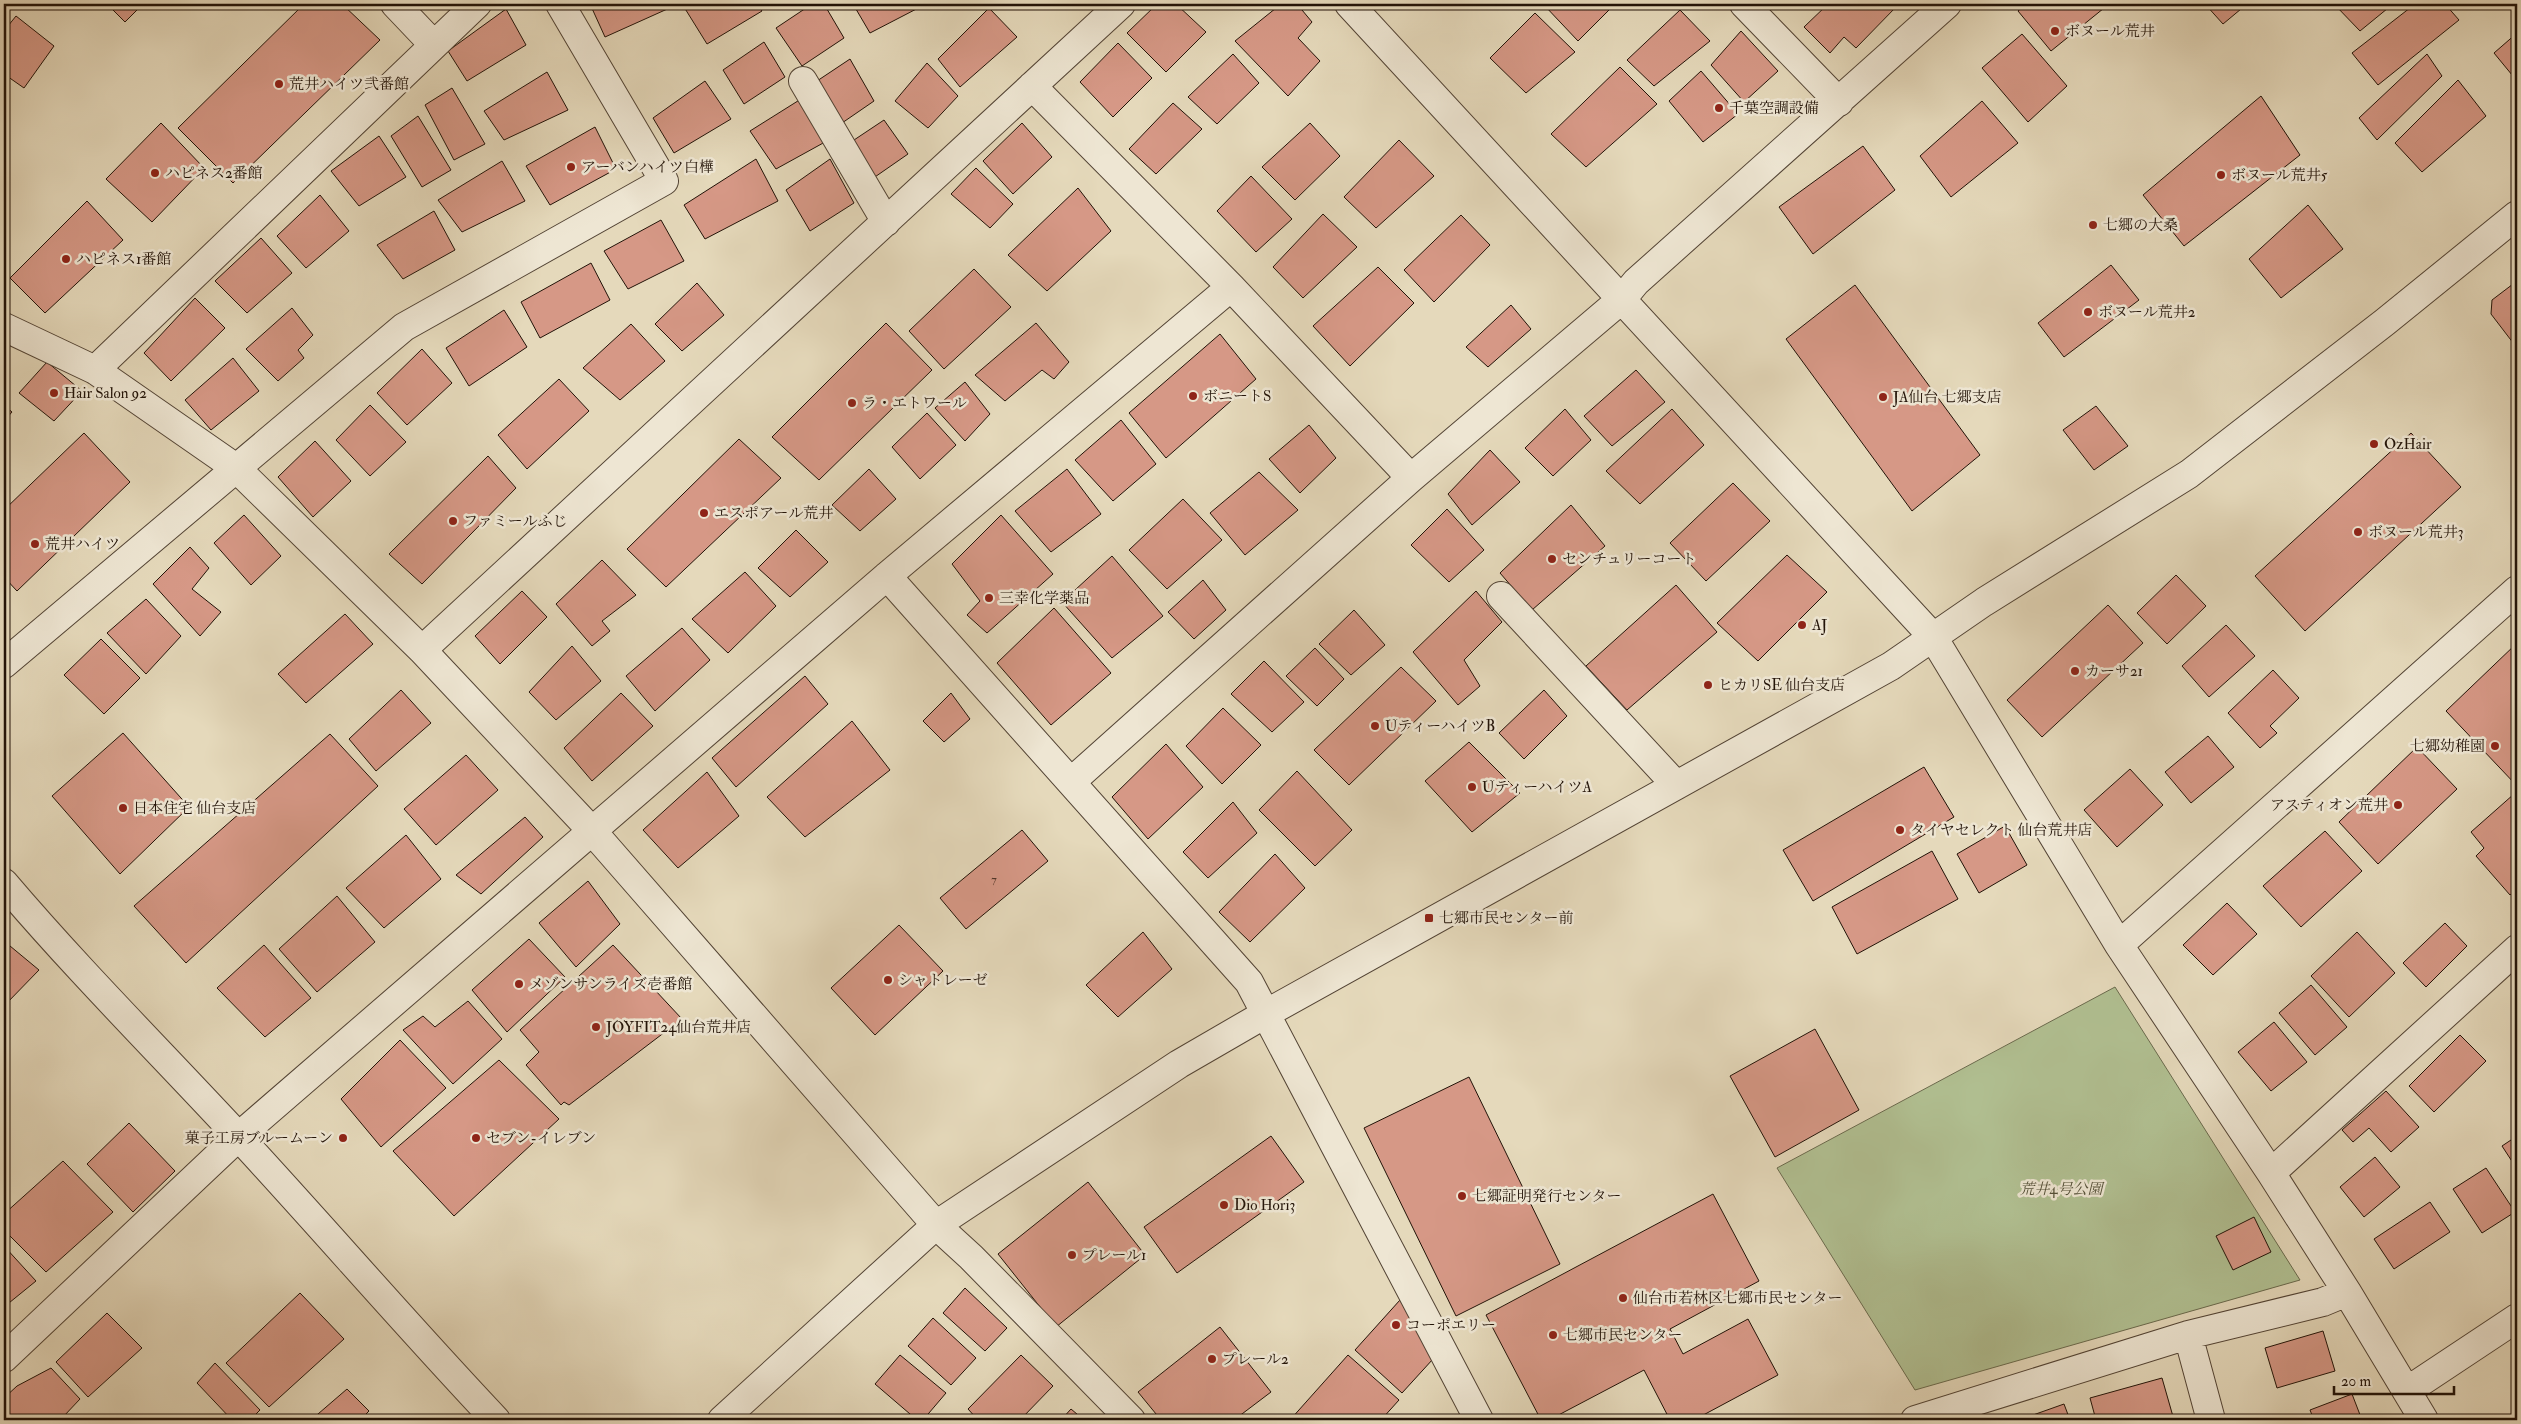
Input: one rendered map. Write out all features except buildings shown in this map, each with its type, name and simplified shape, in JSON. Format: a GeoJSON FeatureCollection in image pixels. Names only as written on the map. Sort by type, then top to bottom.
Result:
{"type":"FeatureCollection","features":[{"type":"Feature","properties":{"kind":"street"},"geometry":{"type":"LineString","coordinates":[[395,4],[433,44]]}},
{"type":"Feature","properties":{"kind":"street"},"geometry":{"type":"LineString","coordinates":[[95,370],[476,4]]}},
{"type":"Feature","properties":{"kind":"street"},"geometry":{"type":"LineString","coordinates":[[4,664],[404,327],[664,181],[560,4]]}},
{"type":"Feature","properties":{"kind":"street"},"geometry":{"type":"LineString","coordinates":[[422,650],[1121,4]]}},
{"type":"Feature","properties":{"kind":"street"},"geometry":{"type":"LineString","coordinates":[[1349,4],[1933,636],[2119,945],[2271,1173],[2347,1292],[2424,1420]]}},
{"type":"Feature","properties":{"kind":"street"},"geometry":{"type":"LineString","coordinates":[[1744,4],[1839,102]]}},
{"type":"Feature","properties":{"kind":"street"},"geometry":{"type":"LineString","coordinates":[[1072,781],[1411,478],[1622,299],[1636,282],[1947,4]]}},
{"type":"Feature","properties":{"kind":"street"},"geometry":{"type":"LineString","coordinates":[[803,81],[886,222]]}},
{"type":"Feature","properties":{"kind":"street"},"geometry":{"type":"LineString","coordinates":[[1032,86],[1231,287],[1411,478]]}},
{"type":"Feature","properties":{"kind":"street"},"geometry":{"type":"LineString","coordinates":[[722,1420],[936,1225],[1180,1064],[1267,1013],[1891,666],[1984,602],[2189,474],[2377,328],[2517,215]]}},
{"type":"Feature","properties":{"kind":"street"},"geometry":{"type":"LineString","coordinates":[[4,1358],[238,1137],[887,576],[1231,287]]}},
{"type":"Feature","properties":{"kind":"street"},"geometry":{"type":"LineString","coordinates":[[4,327],[95,370],[236,468],[422,650],[593,832],[936,1225],[971,1257],[1131,1420]]}},
{"type":"Feature","properties":{"kind":"street"},"geometry":{"type":"LineString","coordinates":[[887,576],[1072,781],[1249,982],[1267,1013],[1477,1419]]}},
{"type":"Feature","properties":{"kind":"street"},"geometry":{"type":"LineString","coordinates":[[2119,945],[2517,590]]}},
{"type":"Feature","properties":{"kind":"street"},"geometry":{"type":"LineString","coordinates":[[1501,596],[1676,786]]}},
{"type":"Feature","properties":{"kind":"street"},"geometry":{"type":"LineString","coordinates":[[4,882],[46,932],[238,1137],[421,1340],[496,1420]]}},
{"type":"Feature","properties":{"kind":"street"},"geometry":{"type":"LineString","coordinates":[[2271,1173],[2517,949]]}},
{"type":"Feature","properties":{"kind":"street"},"geometry":{"type":"LineString","coordinates":[[1915,1420],[2188,1335],[2323,1302],[2347,1292]]}},
{"type":"Feature","properties":{"kind":"street"},"geometry":{"type":"LineString","coordinates":[[2406,1391],[2517,1318]]}},
{"type":"Feature","properties":{"kind":"street"},"geometry":{"type":"LineString","coordinates":[[2188,1335],[2212,1420]]}},
{"type":"Feature","properties":{"kind":"green space","name":"荒井4号公園"},"geometry":{"type":"Polygon","coordinates":[[[2115,987],[2300,1280],[1915,1390],[1777,1168],[2115,987]]]}},
{"type":"Feature","properties":{"kind":"place","name":"ボヌール荒井"},"geometry":{"type":"Point","coordinates":[2055,31]}},
{"type":"Feature","properties":{"kind":"place","name":"荒井ハイツ弐番館"},"geometry":{"type":"Point","coordinates":[279,84]}},
{"type":"Feature","properties":{"kind":"place","name":"千葉空調設備"},"geometry":{"type":"Point","coordinates":[1719,108]}},
{"type":"Feature","properties":{"kind":"place","name":"アーバンハイツ白樺"},"geometry":{"type":"Point","coordinates":[571,167]}},
{"type":"Feature","properties":{"kind":"place","name":"ハピネス2番館"},"geometry":{"type":"Point","coordinates":[155,173]}},
{"type":"Feature","properties":{"kind":"place","name":"ボヌール荒井5"},"geometry":{"type":"Point","coordinates":[2221,175]}},
{"type":"Feature","properties":{"kind":"place","name":"七郷の大桑"},"geometry":{"type":"Point","coordinates":[2093,225]}},
{"type":"Feature","properties":{"kind":"place","name":"ハピネス1番館"},"geometry":{"type":"Point","coordinates":[66,259]}},
{"type":"Feature","properties":{"kind":"place","name":"ボヌール荒井2"},"geometry":{"type":"Point","coordinates":[2088,312]}},
{"type":"Feature","properties":{"kind":"place","name":"Hair Salon 92"},"geometry":{"type":"Point","coordinates":[54,393]}},
{"type":"Feature","properties":{"kind":"place","name":"ボニートS"},"geometry":{"type":"Point","coordinates":[1193,396]}},
{"type":"Feature","properties":{"kind":"place","name":"JA仙台 七郷支店"},"geometry":{"type":"Point","coordinates":[1883,397]}},
{"type":"Feature","properties":{"kind":"place","name":"ラ・エトワール"},"geometry":{"type":"Point","coordinates":[852,403]}},
{"type":"Feature","properties":{"kind":"place","name":"OzHair"},"geometry":{"type":"Point","coordinates":[2374,444]}},
{"type":"Feature","properties":{"kind":"place","name":"エスポアール荒井"},"geometry":{"type":"Point","coordinates":[704,513]}},
{"type":"Feature","properties":{"kind":"place","name":"ファミールふじ"},"geometry":{"type":"Point","coordinates":[453,521]}},
{"type":"Feature","properties":{"kind":"place","name":"ボヌール荒井3"},"geometry":{"type":"Point","coordinates":[2358,532]}},
{"type":"Feature","properties":{"kind":"place","name":"荒井ハイツ"},"geometry":{"type":"Point","coordinates":[35,544]}},
{"type":"Feature","properties":{"kind":"place","name":"センチュリーコート"},"geometry":{"type":"Point","coordinates":[1552,559]}},
{"type":"Feature","properties":{"kind":"place","name":"三幸化学薬品"},"geometry":{"type":"Point","coordinates":[989,598]}},
{"type":"Feature","properties":{"kind":"place","name":"AJ"},"geometry":{"type":"Point","coordinates":[1802,625]}},
{"type":"Feature","properties":{"kind":"place","name":"カーサ21"},"geometry":{"type":"Point","coordinates":[2075,671]}},
{"type":"Feature","properties":{"kind":"place","name":"ヒカリSE 仙台支店"},"geometry":{"type":"Point","coordinates":[1708,685]}},
{"type":"Feature","properties":{"kind":"place","name":"UティーハイツB"},"geometry":{"type":"Point","coordinates":[1375,726]}},
{"type":"Feature","properties":{"kind":"place","name":"七郷幼稚園"},"geometry":{"type":"Point","coordinates":[2495,746]}},
{"type":"Feature","properties":{"kind":"place","name":"UティーハイツA"},"geometry":{"type":"Point","coordinates":[1472,787]}},
{"type":"Feature","properties":{"kind":"place","name":"アスティオン荒井"},"geometry":{"type":"Point","coordinates":[2398,805]}},
{"type":"Feature","properties":{"kind":"place","name":"日本住宅 仙台支店"},"geometry":{"type":"Point","coordinates":[123,808]}},
{"type":"Feature","properties":{"kind":"place","name":"タイヤセレクト 仙台荒井店"},"geometry":{"type":"Point","coordinates":[1900,830]}},
{"type":"Feature","properties":{"kind":"place","name":"七郷市民センター前"},"geometry":{"type":"Point","coordinates":[1429,918]}},
{"type":"Feature","properties":{"kind":"place","name":"シャトレーゼ"},"geometry":{"type":"Point","coordinates":[888,980]}},
{"type":"Feature","properties":{"kind":"place","name":"メゾンサンライズ壱番館"},"geometry":{"type":"Point","coordinates":[519,984]}},
{"type":"Feature","properties":{"kind":"place","name":"JOYFIT24仙台荒井店"},"geometry":{"type":"Point","coordinates":[596,1027]}},
{"type":"Feature","properties":{"kind":"place","name":"菓子工房ブルームーン"},"geometry":{"type":"Point","coordinates":[343,1138]}},
{"type":"Feature","properties":{"kind":"place","name":"セブン-イレブン"},"geometry":{"type":"Point","coordinates":[476,1138]}},
{"type":"Feature","properties":{"kind":"place","name":"七郷証明発行センター"},"geometry":{"type":"Point","coordinates":[1462,1196]}},
{"type":"Feature","properties":{"kind":"place","name":"Dio Hori3"},"geometry":{"type":"Point","coordinates":[1224,1205]}},
{"type":"Feature","properties":{"kind":"place","name":"プレール1"},"geometry":{"type":"Point","coordinates":[1072,1255]}},
{"type":"Feature","properties":{"kind":"place","name":"仙台市若林区七郷市民センター"},"geometry":{"type":"Point","coordinates":[1623,1298]}},
{"type":"Feature","properties":{"kind":"place","name":"コーポエリー"},"geometry":{"type":"Point","coordinates":[1396,1325]}},
{"type":"Feature","properties":{"kind":"place","name":"七郷市民センター"},"geometry":{"type":"Point","coordinates":[1553,1335]}},
{"type":"Feature","properties":{"kind":"place","name":"プレール2"},"geometry":{"type":"Point","coordinates":[1212,1359]}}]}
